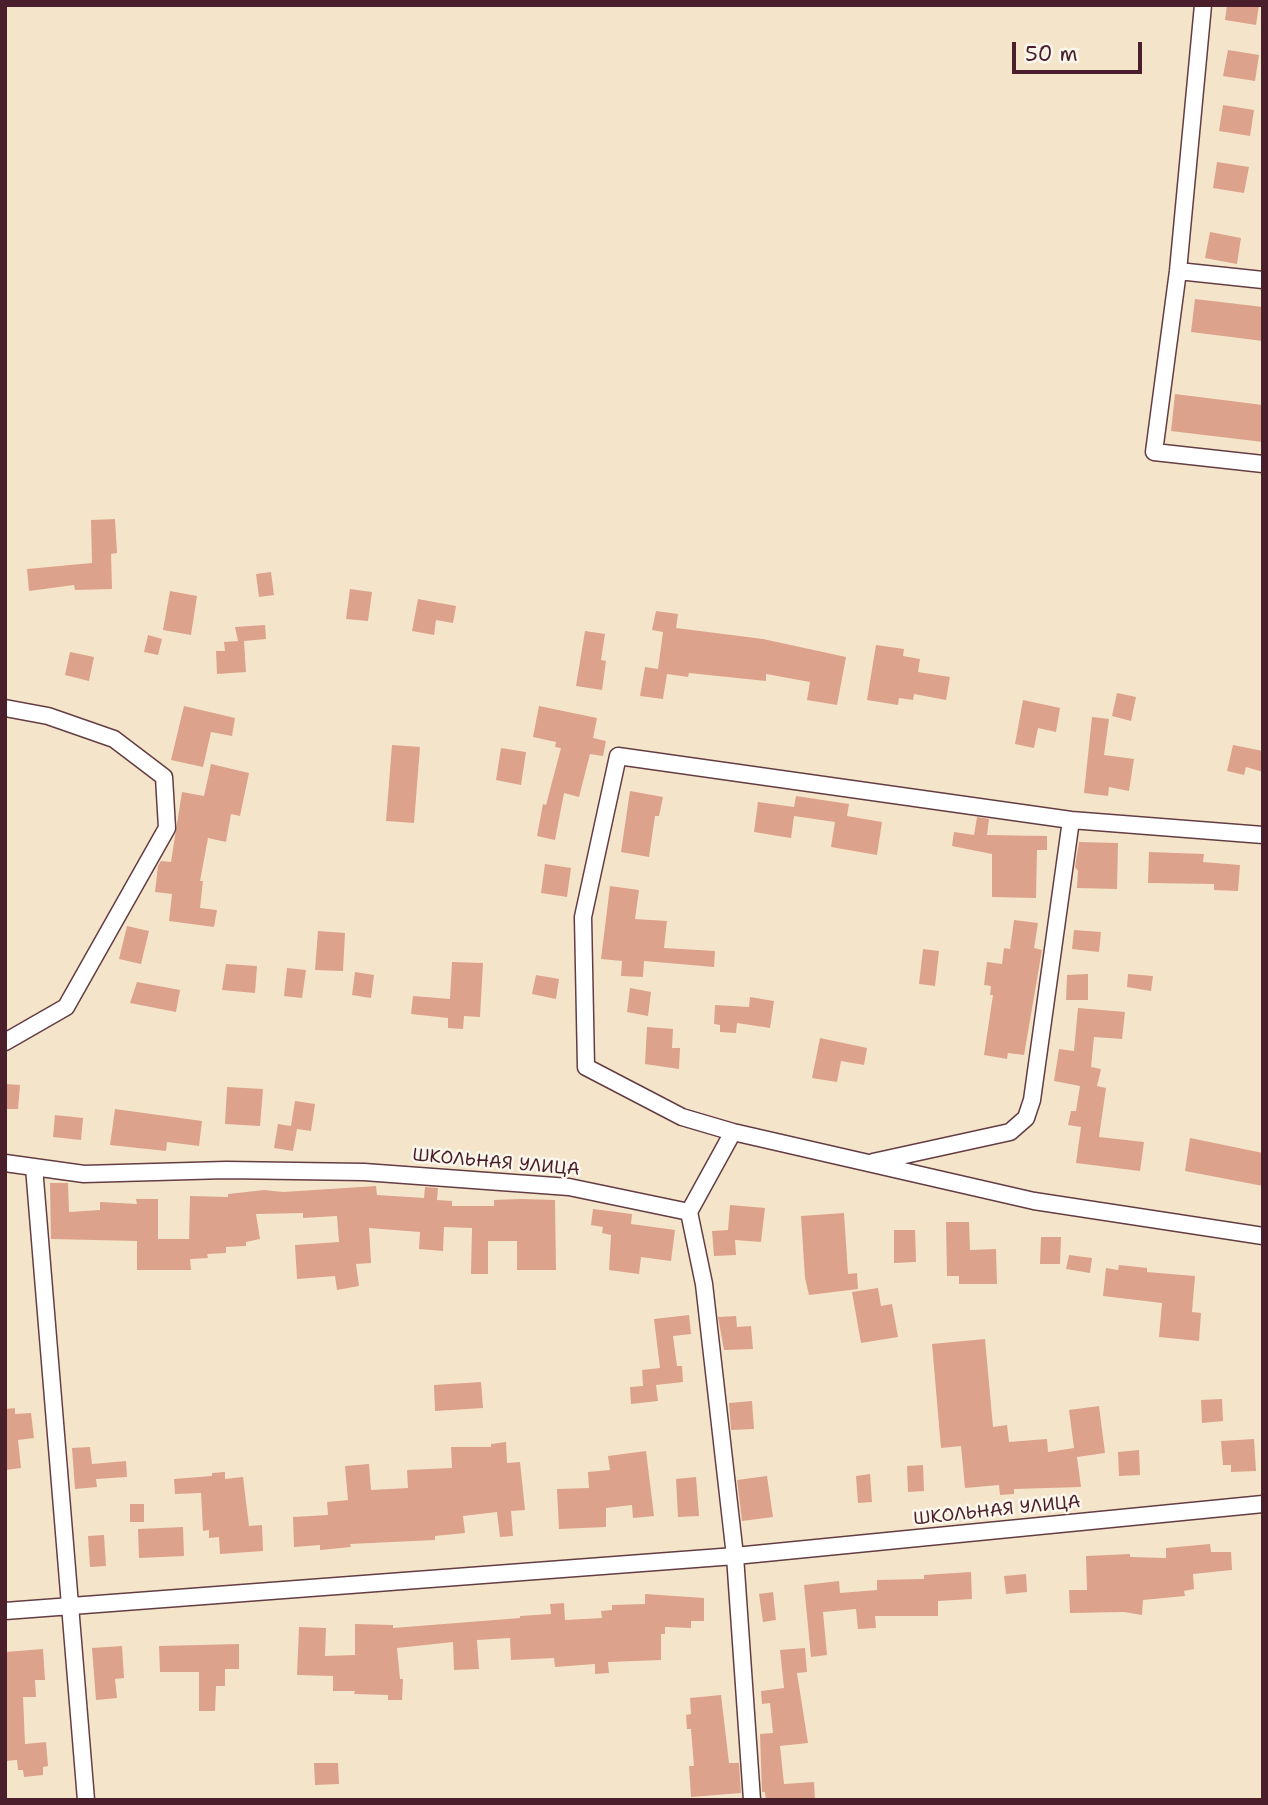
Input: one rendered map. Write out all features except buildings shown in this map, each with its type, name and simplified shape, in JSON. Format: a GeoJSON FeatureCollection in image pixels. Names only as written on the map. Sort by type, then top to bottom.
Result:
{"type":"FeatureCollection","features":[{"type":"Feature","properties":{"kind":"street"},"geometry":{"type":"LineString","coordinates":[[1203,5],[1178,271],[1154,452],[1263,464]]}},
{"type":"Feature","properties":{"kind":"street"},"geometry":{"type":"LineString","coordinates":[[1178,271],[1263,280]]}},
{"type":"Feature","properties":{"kind":"street"},"geometry":{"type":"LineString","coordinates":[[5,708],[48,716],[114,740],[164,777],[167,828],[66,1007],[5,1042]]}},
{"type":"Feature","properties":{"kind":"street"},"geometry":{"type":"LineString","coordinates":[[1263,835],[1070,820],[618,756],[583,917],[586,1067],[682,1118],[1034,1201],[1263,1236]]}},
{"type":"Feature","properties":{"kind":"street"},"geometry":{"type":"LineString","coordinates":[[867,1163],[1010,1132],[1026,1118],[1032,1100],[1070,820]]}},
{"type":"Feature","properties":{"kind":"street"},"geometry":{"type":"LineString","coordinates":[[733,1132],[689,1212],[704,1284],[722,1463],[735,1556],[752,1800]]}},
{"type":"Feature","properties":{"kind":"street","name":"ШКОЛЬНАЯ УЛИЦА"},"geometry":{"type":"LineString","coordinates":[[5,1163],[84,1174],[226,1170],[364,1172],[569,1186],[689,1212]]}},
{"type":"Feature","properties":{"kind":"street"},"geometry":{"type":"LineString","coordinates":[[34,1167],[86,1800]]}},
{"type":"Feature","properties":{"kind":"street","name":"ШКОЛЬНАЯ УЛИЦА"},"geometry":{"type":"LineString","coordinates":[[5,1611],[735,1556],[1263,1504]]}}]}
